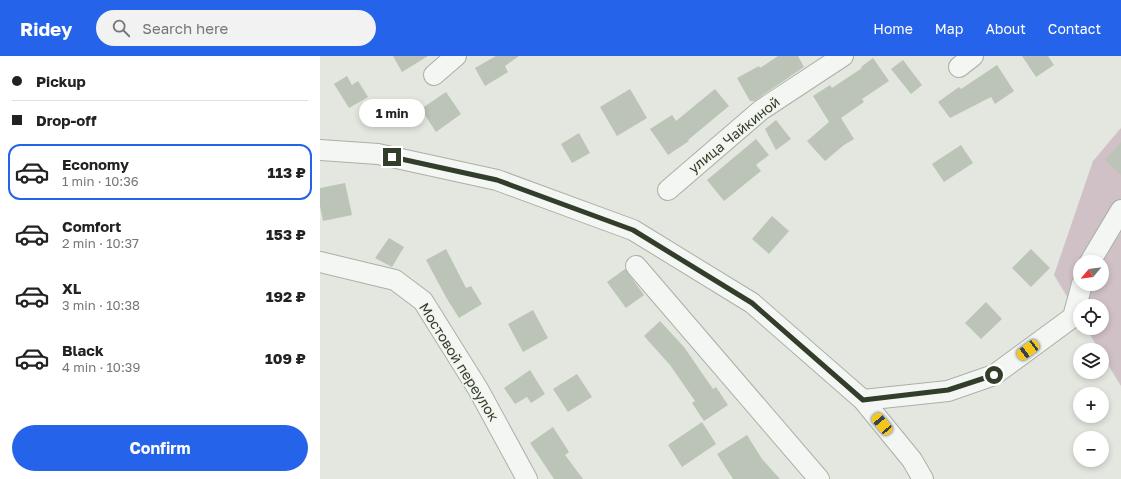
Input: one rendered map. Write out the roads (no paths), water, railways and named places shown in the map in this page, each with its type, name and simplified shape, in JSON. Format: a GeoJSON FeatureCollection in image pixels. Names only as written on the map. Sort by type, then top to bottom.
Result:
{"type":"FeatureCollection","features":[{"type":"Feature","properties":{"kind":"street"},"geometry":{"type":"LineString","coordinates":[[434,75],[456,56]]}},
{"type":"Feature","properties":{"kind":"street","name":"улица Чайкиной"},"geometry":{"type":"LineString","coordinates":[[668,190],[761,110],[843,56]]}},
{"type":"Feature","properties":{"kind":"street"},"geometry":{"type":"LineString","coordinates":[[320,150],[378,154],[497,180],[633,230],[752,303],[863,400],[912,460],[923,479]]}},
{"type":"Feature","properties":{"kind":"street"},"geometry":{"type":"LineString","coordinates":[[1094,255],[1121,210]]}},
{"type":"Feature","properties":{"kind":"street","name":"Мостовой переулок"},"geometry":{"type":"LineString","coordinates":[[320,262],[395,280],[423,301],[478,389],[527,479]]}},
{"type":"Feature","properties":{"kind":"street"},"geometry":{"type":"LineString","coordinates":[[636,266],[818,479]]}},
{"type":"Feature","properties":{"kind":"street"},"geometry":{"type":"LineString","coordinates":[[863,400],[948,390],[994,375],[1073,317],[1080,291]]}}]}
